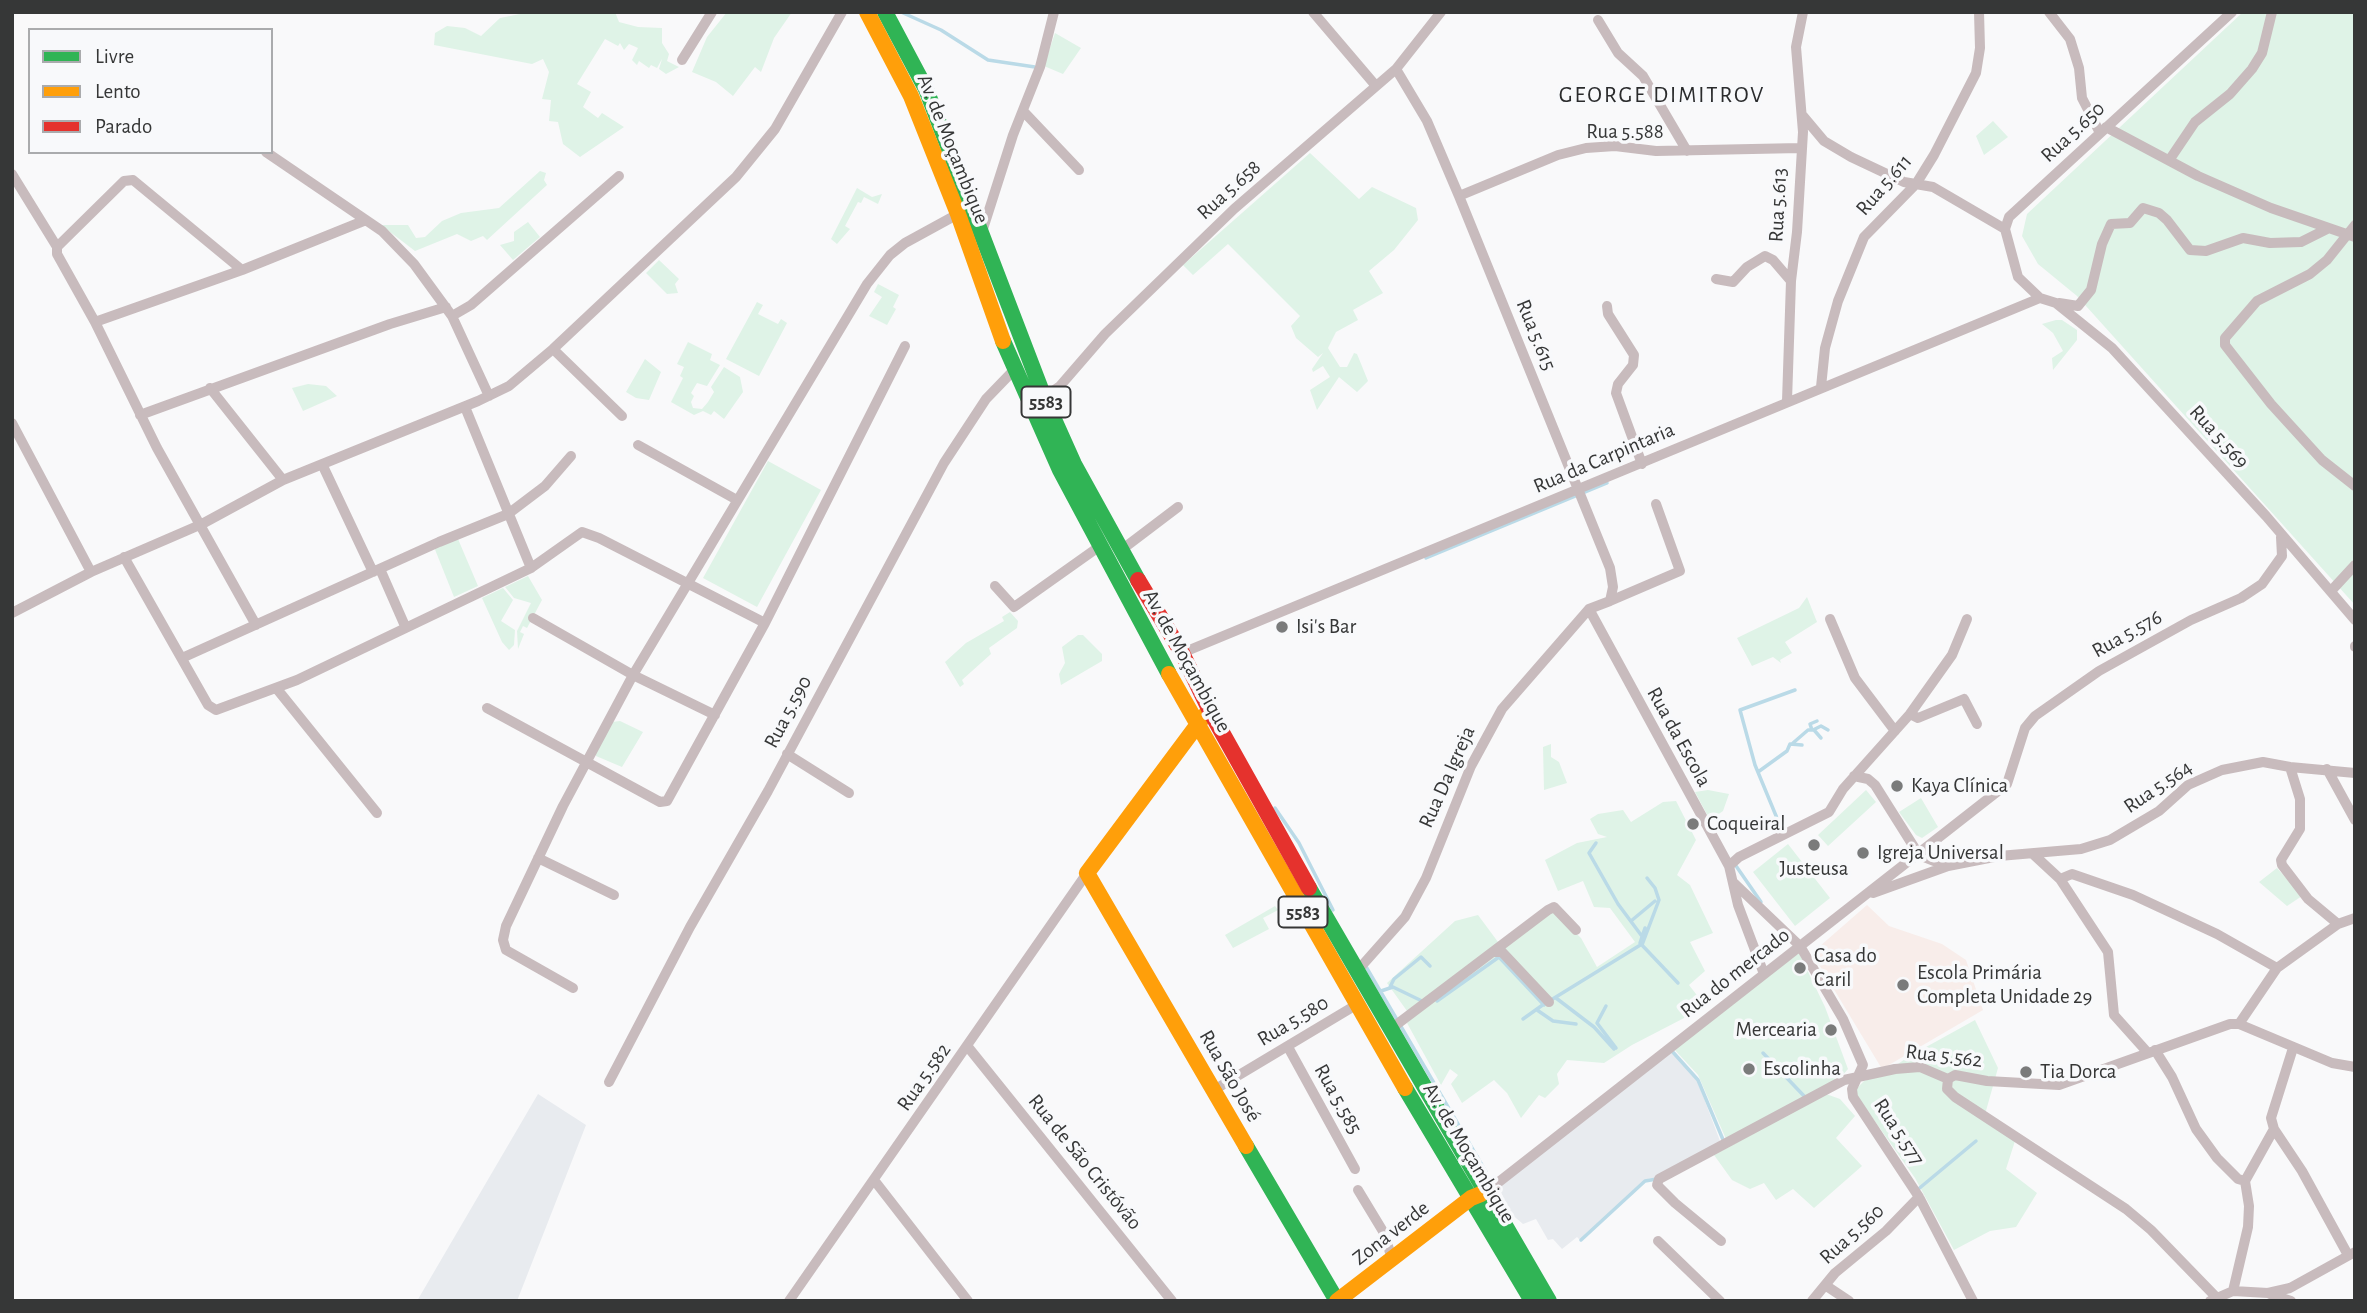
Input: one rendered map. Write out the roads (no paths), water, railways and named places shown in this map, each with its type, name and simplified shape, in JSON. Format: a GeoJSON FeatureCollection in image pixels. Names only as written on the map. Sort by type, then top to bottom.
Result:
{"type":"FeatureCollection","features":[{"type":"Feature","properties":{"kind":"main road","name":"Av. de Moçambique"},"geometry":{"type":"LineString","coordinates":[[867,12],[911,96],[958,214],[1014,370],[1060,470],[1100,546],[1356,1005],[1549,1301]]}},
{"type":"Feature","properties":{"kind":"main road","name":"Av. de Moçambique"},"geometry":{"type":"LineString","coordinates":[[886,12],[926,89],[1044,397],[1073,464],[1392,1028],[1479,1195],[1529,1299]]}},
{"type":"Feature","properties":{"kind":"main road"},"geometry":{"type":"LineString","coordinates":[[1087,873],[1197,722],[1210,710]]}},
{"type":"Feature","properties":{"kind":"main road","name":"Rua São José"},"geometry":{"type":"LineString","coordinates":[[1087,873],[1337,1301]]}},
{"type":"Feature","properties":{"kind":"main road","name":"Zona verde"},"geometry":{"type":"LineString","coordinates":[[1337,1301],[1479,1195]]}},
{"type":"Feature","properties":{"kind":"street"},"geometry":{"type":"LineString","coordinates":[[682,60],[712,12]]}},
{"type":"Feature","properties":{"kind":"street"},"geometry":{"type":"LineString","coordinates":[[12,613],[91,572],[202,524],[283,480],[465,407],[509,386],[553,349],[736,177],[775,129],[842,12]]}},
{"type":"Feature","properties":{"kind":"street"},"geometry":{"type":"LineString","coordinates":[[982,235],[1013,135],[1024,112],[1054,12]]}},
{"type":"Feature","properties":{"kind":"street"},"geometry":{"type":"LineString","coordinates":[[1313,12],[1376,86]]}},
{"type":"Feature","properties":{"kind":"street","name":"Rua 5.658"},"geometry":{"type":"LineString","coordinates":[[1044,397],[1060,386],[1105,334],[1234,209],[1395,69],[1441,12]]}},
{"type":"Feature","properties":{"kind":"street","name":"Rua 5.613"},"geometry":{"type":"LineString","coordinates":[[1787,401],[1791,281],[1797,232],[1803,117],[1796,47],[1803,12]]}},
{"type":"Feature","properties":{"kind":"street","name":"Rua 5.611"},"geometry":{"type":"LineString","coordinates":[[1821,387],[1825,348],[1838,301],[1864,237],[1916,184],[1976,73],[1980,48],[1979,12]]}},
{"type":"Feature","properties":{"kind":"street"},"geometry":{"type":"LineString","coordinates":[[2049,12],[2070,39],[2082,98],[2103,130],[2271,208],[2350,236]]}},
{"type":"Feature","properties":{"kind":"street","name":"Rua 5.650"},"geometry":{"type":"LineString","coordinates":[[2005,229],[2009,217],[2232,12]]}},
{"type":"Feature","properties":{"kind":"street"},"geometry":{"type":"LineString","coordinates":[[2170,159],[2194,122],[2230,94],[2252,69],[2262,53],[2272,12]]}},
{"type":"Feature","properties":{"kind":"street"},"geometry":{"type":"LineString","coordinates":[[1598,20],[1618,53],[1643,76],[1687,151]]}},
{"type":"Feature","properties":{"kind":"street","name":"Rua 5.615"},"geometry":{"type":"LineString","coordinates":[[1395,69],[1427,121],[1610,568],[1613,587],[1610,601]]}},
{"type":"Feature","properties":{"kind":"street"},"geometry":{"type":"LineString","coordinates":[[1024,112],[1079,170]]}},
{"type":"Feature","properties":{"kind":"street"},"geometry":{"type":"LineString","coordinates":[[1803,117],[1824,141],[1850,157],[1904,182],[1933,187],[2005,229],[2018,277],[2040,298]]}},
{"type":"Feature","properties":{"kind":"street","name":"Rua 5.588"},"geometry":{"type":"LineString","coordinates":[[1459,196],[1558,155],[1586,148],[1615,146],[1687,151],[1800,148]]}},
{"type":"Feature","properties":{"kind":"street"},"geometry":{"type":"LineString","coordinates":[[270,154],[382,231],[414,264],[449,312],[489,396]]}},
{"type":"Feature","properties":{"kind":"street"},"geometry":{"type":"LineString","coordinates":[[12,174],[57,247],[57,254],[95,322],[140,415],[256,625]]}},
{"type":"Feature","properties":{"kind":"street"},"geometry":{"type":"LineString","coordinates":[[140,415],[210,388],[449,312],[480,297],[619,176]]}},
{"type":"Feature","properties":{"kind":"street"},"geometry":{"type":"LineString","coordinates":[[57,247],[124,181],[133,180],[242,270]]}},
{"type":"Feature","properties":{"kind":"street"},"geometry":{"type":"LineString","coordinates":[[2056,303],[2078,306],[2091,290],[2102,244],[2112,224],[2130,223],[2143,208],[2160,213],[2168,220],[2190,250],[2206,251],[2244,239],[2279,243],[2301,242],[2329,228]]}},
{"type":"Feature","properties":{"kind":"street"},"geometry":{"type":"LineString","coordinates":[[573,988],[506,950],[502,940],[538,858],[633,675],[867,284],[890,255],[905,243],[958,214]]}},
{"type":"Feature","properties":{"kind":"street"},"geometry":{"type":"LineString","coordinates":[[95,322],[242,270],[366,220]]}},
{"type":"Feature","properties":{"kind":"street"},"geometry":{"type":"LineString","coordinates":[[2355,225],[2350,236],[2310,274],[2257,301],[2225,338],[2230,352],[2271,404],[2322,460],[2355,486]]}},
{"type":"Feature","properties":{"kind":"street"},"geometry":{"type":"LineString","coordinates":[[1716,279],[1733,282],[1747,267],[1765,256],[1773,260],[1791,281]]}},
{"type":"Feature","properties":{"kind":"street","name":"Rua da Carpintaria"},"geometry":{"type":"LineString","coordinates":[[1182,653],[2040,298]]}},
{"type":"Feature","properties":{"kind":"street","name":"Rua 5.569"},"geometry":{"type":"LineString","coordinates":[[2040,298],[2056,303],[2112,348],[2266,516],[2281,537],[2355,620]]}},
{"type":"Feature","properties":{"kind":"street"},"geometry":{"type":"LineString","coordinates":[[1607,306],[1608,314],[1634,355],[1633,365],[1618,384],[1616,393],[1642,464]]}},
{"type":"Feature","properties":{"kind":"street"},"geometry":{"type":"LineString","coordinates":[[487,708],[660,802],[667,801],[765,623],[905,346]]}},
{"type":"Feature","properties":{"kind":"street"},"geometry":{"type":"LineString","coordinates":[[553,349],[622,416]]}},
{"type":"Feature","properties":{"kind":"street","name":"Rua 5.590"},"geometry":{"type":"LineString","coordinates":[[609,1082],[690,927],[719,881],[960,435],[986,399],[1014,370]]}},
{"type":"Feature","properties":{"kind":"street"},"geometry":{"type":"LineString","coordinates":[[210,388],[283,480]]}},
{"type":"Feature","properties":{"kind":"street"},"geometry":{"type":"LineString","coordinates":[[465,407],[531,568]]}},
{"type":"Feature","properties":{"kind":"street"},"geometry":{"type":"LineString","coordinates":[[12,423],[91,572]]}},
{"type":"Feature","properties":{"kind":"street"},"geometry":{"type":"LineString","coordinates":[[638,445],[737,500]]}},
{"type":"Feature","properties":{"kind":"street"},"geometry":{"type":"LineString","coordinates":[[182,658],[376,570],[508,514],[545,485],[571,456]]}},
{"type":"Feature","properties":{"kind":"street"},"geometry":{"type":"LineString","coordinates":[[322,464],[405,626]]}},
{"type":"Feature","properties":{"kind":"street"},"geometry":{"type":"LineString","coordinates":[[1589,610],[1680,571],[1656,504]]}},
{"type":"Feature","properties":{"kind":"street"},"geometry":{"type":"LineString","coordinates":[[1120,551],[1178,507]]}},
{"type":"Feature","properties":{"kind":"street"},"geometry":{"type":"LineString","coordinates":[[124,557],[208,705],[216,710],[277,689],[531,568],[582,532],[765,623]]}},
{"type":"Feature","properties":{"kind":"street","name":"Rua 5.576"},"geometry":{"type":"LineString","coordinates":[[2007,784],[2025,728],[2035,716],[2099,671],[2191,620],[2253,591],[2274,571],[2282,556],[2281,537]]}},
{"type":"Feature","properties":{"kind":"street"},"geometry":{"type":"LineString","coordinates":[[995,586],[1014,607],[1100,546]]}},
{"type":"Feature","properties":{"kind":"street"},"geometry":{"type":"LineString","coordinates":[[2331,591],[2355,565]]}},
{"type":"Feature","properties":{"kind":"street","name":"Rua da Escola"},"geometry":{"type":"LineString","coordinates":[[1589,610],[1729,866],[1738,905],[1765,974]]}},
{"type":"Feature","properties":{"kind":"street","name":"Rua Da Igreja"},"geometry":{"type":"LineString","coordinates":[[1358,970],[1405,918],[1426,878],[1471,765],[1496,718],[1589,610]]}},
{"type":"Feature","properties":{"kind":"street"},"geometry":{"type":"LineString","coordinates":[[533,618],[633,675],[715,715]]}},
{"type":"Feature","properties":{"kind":"street"},"geometry":{"type":"LineString","coordinates":[[1830,619],[1856,678],[1895,730]]}},
{"type":"Feature","properties":{"kind":"street"},"geometry":{"type":"LineString","coordinates":[[1729,866],[1739,857],[1829,812],[1854,776],[1910,714],[1952,655],[1967,619]]}},
{"type":"Feature","properties":{"kind":"street"},"geometry":{"type":"LineString","coordinates":[[277,689],[377,813]]}},
{"type":"Feature","properties":{"kind":"street"},"geometry":{"type":"LineString","coordinates":[[1910,714],[1918,718],[1964,699],[1977,724]]}},
{"type":"Feature","properties":{"kind":"street"},"geometry":{"type":"LineString","coordinates":[[787,754],[849,793]]}},
{"type":"Feature","properties":{"kind":"street","name":"Rua 5.564"},"geometry":{"type":"LineString","coordinates":[[1864,896],[1948,866],[1999,856],[2081,849],[2110,840],[2159,811],[2188,785],[2222,770],[2263,762],[2355,772]]}},
{"type":"Feature","properties":{"kind":"street"},"geometry":{"type":"LineString","coordinates":[[2290,767],[2300,799],[2300,829],[2281,860],[2282,865],[2308,899],[2339,924]]}},
{"type":"Feature","properties":{"kind":"street"},"geometry":{"type":"LineString","coordinates":[[2327,769],[2355,820]]}},
{"type":"Feature","properties":{"kind":"street"},"geometry":{"type":"LineString","coordinates":[[1854,776],[1868,779],[1875,785],[1919,855],[1948,866]]}},
{"type":"Feature","properties":{"kind":"street","name":"Rua do mercado"},"geometry":{"type":"LineString","coordinates":[[1479,1195],[2007,784]]}},
{"type":"Feature","properties":{"kind":"street"},"geometry":{"type":"LineString","coordinates":[[2033,854],[2060,879],[2108,953],[2114,1015],[2151,1051],[2172,1077],[2196,1129],[2217,1158],[2238,1179],[2245,1181]]}},
{"type":"Feature","properties":{"kind":"street"},"geometry":{"type":"LineString","coordinates":[[538,858],[614,895]]}},
{"type":"Feature","properties":{"kind":"street","name":"Rua 5.582"},"geometry":{"type":"LineString","coordinates":[[789,1301],[1087,873]]}},
{"type":"Feature","properties":{"kind":"street"},"geometry":{"type":"LineString","coordinates":[[2060,879],[2072,874],[2133,895],[2217,934],[2277,968]]}},
{"type":"Feature","properties":{"kind":"street","name":"Rua 5.577"},"geometry":{"type":"LineString","coordinates":[[1734,883],[1800,946],[1860,1051],[1863,1065],[1852,1089],[1853,1097],[1919,1197],[1973,1301]]}},
{"type":"Feature","properties":{"kind":"street"},"geometry":{"type":"LineString","coordinates":[[1392,1028],[1554,907],[1576,930]]}},
{"type":"Feature","properties":{"kind":"street"},"geometry":{"type":"LineString","coordinates":[[2355,918],[2339,924],[2277,968],[2239,1024],[2332,1063],[2355,1067]]}},
{"type":"Feature","properties":{"kind":"street"},"geometry":{"type":"LineString","coordinates":[[1494,951],[1502,952],[1549,1002]]}},
{"type":"Feature","properties":{"kind":"street","name":"Rua 5.580"},"geometry":{"type":"LineString","coordinates":[[1214,1090],[1356,1005]]}},
{"type":"Feature","properties":{"kind":"street","name":"Rua 5.562"},"geometry":{"type":"LineString","coordinates":[[1721,1241],[1657,1185],[1659,1179],[1844,1080],[1895,1069],[1920,1068],[1948,1079],[1955,1074],[1987,1081],[2059,1085],[2230,1024],[2239,1024]]}},
{"type":"Feature","properties":{"kind":"street","name":"Rua de São Cristóvão"},"geometry":{"type":"LineString","coordinates":[[968,1047],[1172,1301]]}},
{"type":"Feature","properties":{"kind":"street","name":"Rua 5.585"},"geometry":{"type":"LineString","coordinates":[[1288,1047],[1355,1169]]}},
{"type":"Feature","properties":{"kind":"street"},"geometry":{"type":"LineString","coordinates":[[2268,1293],[2290,1288],[2351,1254],[2274,1129],[2271,1118],[2273,1104],[2293,1048]]}},
{"type":"Feature","properties":{"kind":"street"},"geometry":{"type":"LineString","coordinates":[[1948,1079],[1947,1088],[1955,1097],[2126,1209],[2151,1230],[2213,1299],[2233,1291],[2268,1293],[2291,1301]]}},
{"type":"Feature","properties":{"kind":"street"},"geometry":{"type":"LineString","coordinates":[[2233,1291],[2248,1227],[2249,1206],[2245,1181],[2274,1129]]}},
{"type":"Feature","properties":{"kind":"street"},"geometry":{"type":"LineString","coordinates":[[874,1180],[968,1301]]}},
{"type":"Feature","properties":{"kind":"street"},"geometry":{"type":"LineString","coordinates":[[1358,1190],[1384,1233],[1392,1259]]}},
{"type":"Feature","properties":{"kind":"street","name":"Rua 5.560"},"geometry":{"type":"LineString","coordinates":[[1812,1301],[1825,1285],[1886,1231],[1919,1197]]}},
{"type":"Feature","properties":{"kind":"street"},"geometry":{"type":"LineString","coordinates":[[1658,1241],[1720,1301]]}},
{"type":"Feature","properties":{"kind":"street"},"geometry":{"type":"LineString","coordinates":[[1825,1285],[1849,1301]]}},
{"type":"Feature","properties":{"kind":"waterway"},"geometry":{"type":"LineString","coordinates":[[901,12],[941,30],[988,60],[1035,67]]}},
{"type":"Feature","properties":{"kind":"waterway"},"geometry":{"type":"LineString","coordinates":[[1426,558],[1607,483]]}},
{"type":"Feature","properties":{"kind":"waterway"},"geometry":{"type":"LineString","coordinates":[[1785,831],[1779,823],[1755,765],[1740,710],[1795,690]]}},
{"type":"Feature","properties":{"kind":"waterway"},"geometry":{"type":"LineString","coordinates":[[1812,730],[1810,724],[1817,721]]}},
{"type":"Feature","properties":{"kind":"waterway"},"geometry":{"type":"LineString","coordinates":[[1813,730],[1821,726],[1828,730]]}},
{"type":"Feature","properties":{"kind":"waterway"},"geometry":{"type":"LineString","coordinates":[[1793,743],[1808,730],[1814,730],[1821,738]]}},
{"type":"Feature","properties":{"kind":"waterway"},"geometry":{"type":"LineString","coordinates":[[1758,772],[1787,751],[1790,744],[1802,745]]}},
{"type":"Feature","properties":{"kind":"waterway"},"geometry":{"type":"LineString","coordinates":[[1275,808],[1299,843],[1333,910]]}},
{"type":"Feature","properties":{"kind":"waterway"},"geometry":{"type":"LineString","coordinates":[[1596,843],[1589,853],[1618,904],[1644,939]]}},
{"type":"Feature","properties":{"kind":"waterway"},"geometry":{"type":"LineString","coordinates":[[1734,863],[1761,902]]}},
{"type":"Feature","properties":{"kind":"waterway"},"geometry":{"type":"LineString","coordinates":[[1642,945],[1659,900],[1655,888],[1647,878]]}},
{"type":"Feature","properties":{"kind":"waterway"},"geometry":{"type":"LineString","coordinates":[[1631,921],[1655,901]]}},
{"type":"Feature","properties":{"kind":"waterway"},"geometry":{"type":"LineString","coordinates":[[1645,928],[1640,943],[1678,983]]}},
{"type":"Feature","properties":{"kind":"waterway"},"geometry":{"type":"LineString","coordinates":[[1551,1000],[1642,944]]}},
{"type":"Feature","properties":{"kind":"waterway"},"geometry":{"type":"LineString","coordinates":[[1390,987],[1394,979],[1421,957],[1430,966]]}},
{"type":"Feature","properties":{"kind":"waterway"},"geometry":{"type":"LineString","coordinates":[[1437,1001],[1499,957],[1544,1005]]}},
{"type":"Feature","properties":{"kind":"waterway"},"geometry":{"type":"LineString","coordinates":[[1365,965],[1486,1172]]}},
{"type":"Feature","properties":{"kind":"waterway"},"geometry":{"type":"LineString","coordinates":[[1381,991],[1393,987],[1424,1002]]}},
{"type":"Feature","properties":{"kind":"waterway"},"geometry":{"type":"LineString","coordinates":[[1556,998],[1594,1027],[1614,1049]]}},
{"type":"Feature","properties":{"kind":"waterway"},"geometry":{"type":"LineString","coordinates":[[1523,1019],[1544,1004]]}},
{"type":"Feature","properties":{"kind":"waterway"},"geometry":{"type":"LineString","coordinates":[[1606,1006],[1597,1023],[1616,1048]]}},
{"type":"Feature","properties":{"kind":"waterway"},"geometry":{"type":"LineString","coordinates":[[1537,1010],[1553,1021],[1576,1024]]}},
{"type":"Feature","properties":{"kind":"waterway"},"geometry":{"type":"LineString","coordinates":[[1671,1050],[1698,1080],[1724,1142]]}},
{"type":"Feature","properties":{"kind":"waterway"},"geometry":{"type":"LineString","coordinates":[[1763,1053],[1805,1097]]}},
{"type":"Feature","properties":{"kind":"waterway"},"geometry":{"type":"LineString","coordinates":[[1916,1191],[1976,1141]]}},
{"type":"Feature","properties":{"kind":"waterway"},"geometry":{"type":"LineString","coordinates":[[1581,1240],[1645,1181],[1657,1179]]}},
{"type":"Feature","properties":{"kind":"place","name":"Isi's Bar"},"geometry":{"type":"Point","coordinates":[1282,627]}},
{"type":"Feature","properties":{"kind":"place","name":"Kaya Clínica"},"geometry":{"type":"Point","coordinates":[1897,786]}},
{"type":"Feature","properties":{"kind":"place","name":"Coqueiral"},"geometry":{"type":"Point","coordinates":[1693,824]}},
{"type":"Feature","properties":{"kind":"place","name":"Justeusa"},"geometry":{"type":"Point","coordinates":[1814,845]}},
{"type":"Feature","properties":{"kind":"place","name":"Igreja Universal"},"geometry":{"type":"Point","coordinates":[1863,853]}},
{"type":"Feature","properties":{"kind":"place","name":"Casa do Caril"},"geometry":{"type":"Point","coordinates":[1800,968]}},
{"type":"Feature","properties":{"kind":"place","name":"Escola Primária Completa Unidade 29"},"geometry":{"type":"Point","coordinates":[1903,985]}},
{"type":"Feature","properties":{"kind":"place","name":"Mercearia"},"geometry":{"type":"Point","coordinates":[1831,1030]}},
{"type":"Feature","properties":{"kind":"place","name":"Escolinha"},"geometry":{"type":"Point","coordinates":[1749,1069]}},
{"type":"Feature","properties":{"kind":"place","name":"Tia Dorca"},"geometry":{"type":"Point","coordinates":[2026,1072]}},
{"type":"Feature","properties":{"kind":"district","name":"GEORGE DIMITROV"},"geometry":{"type":"Point","coordinates":[1662,95]}}]}
